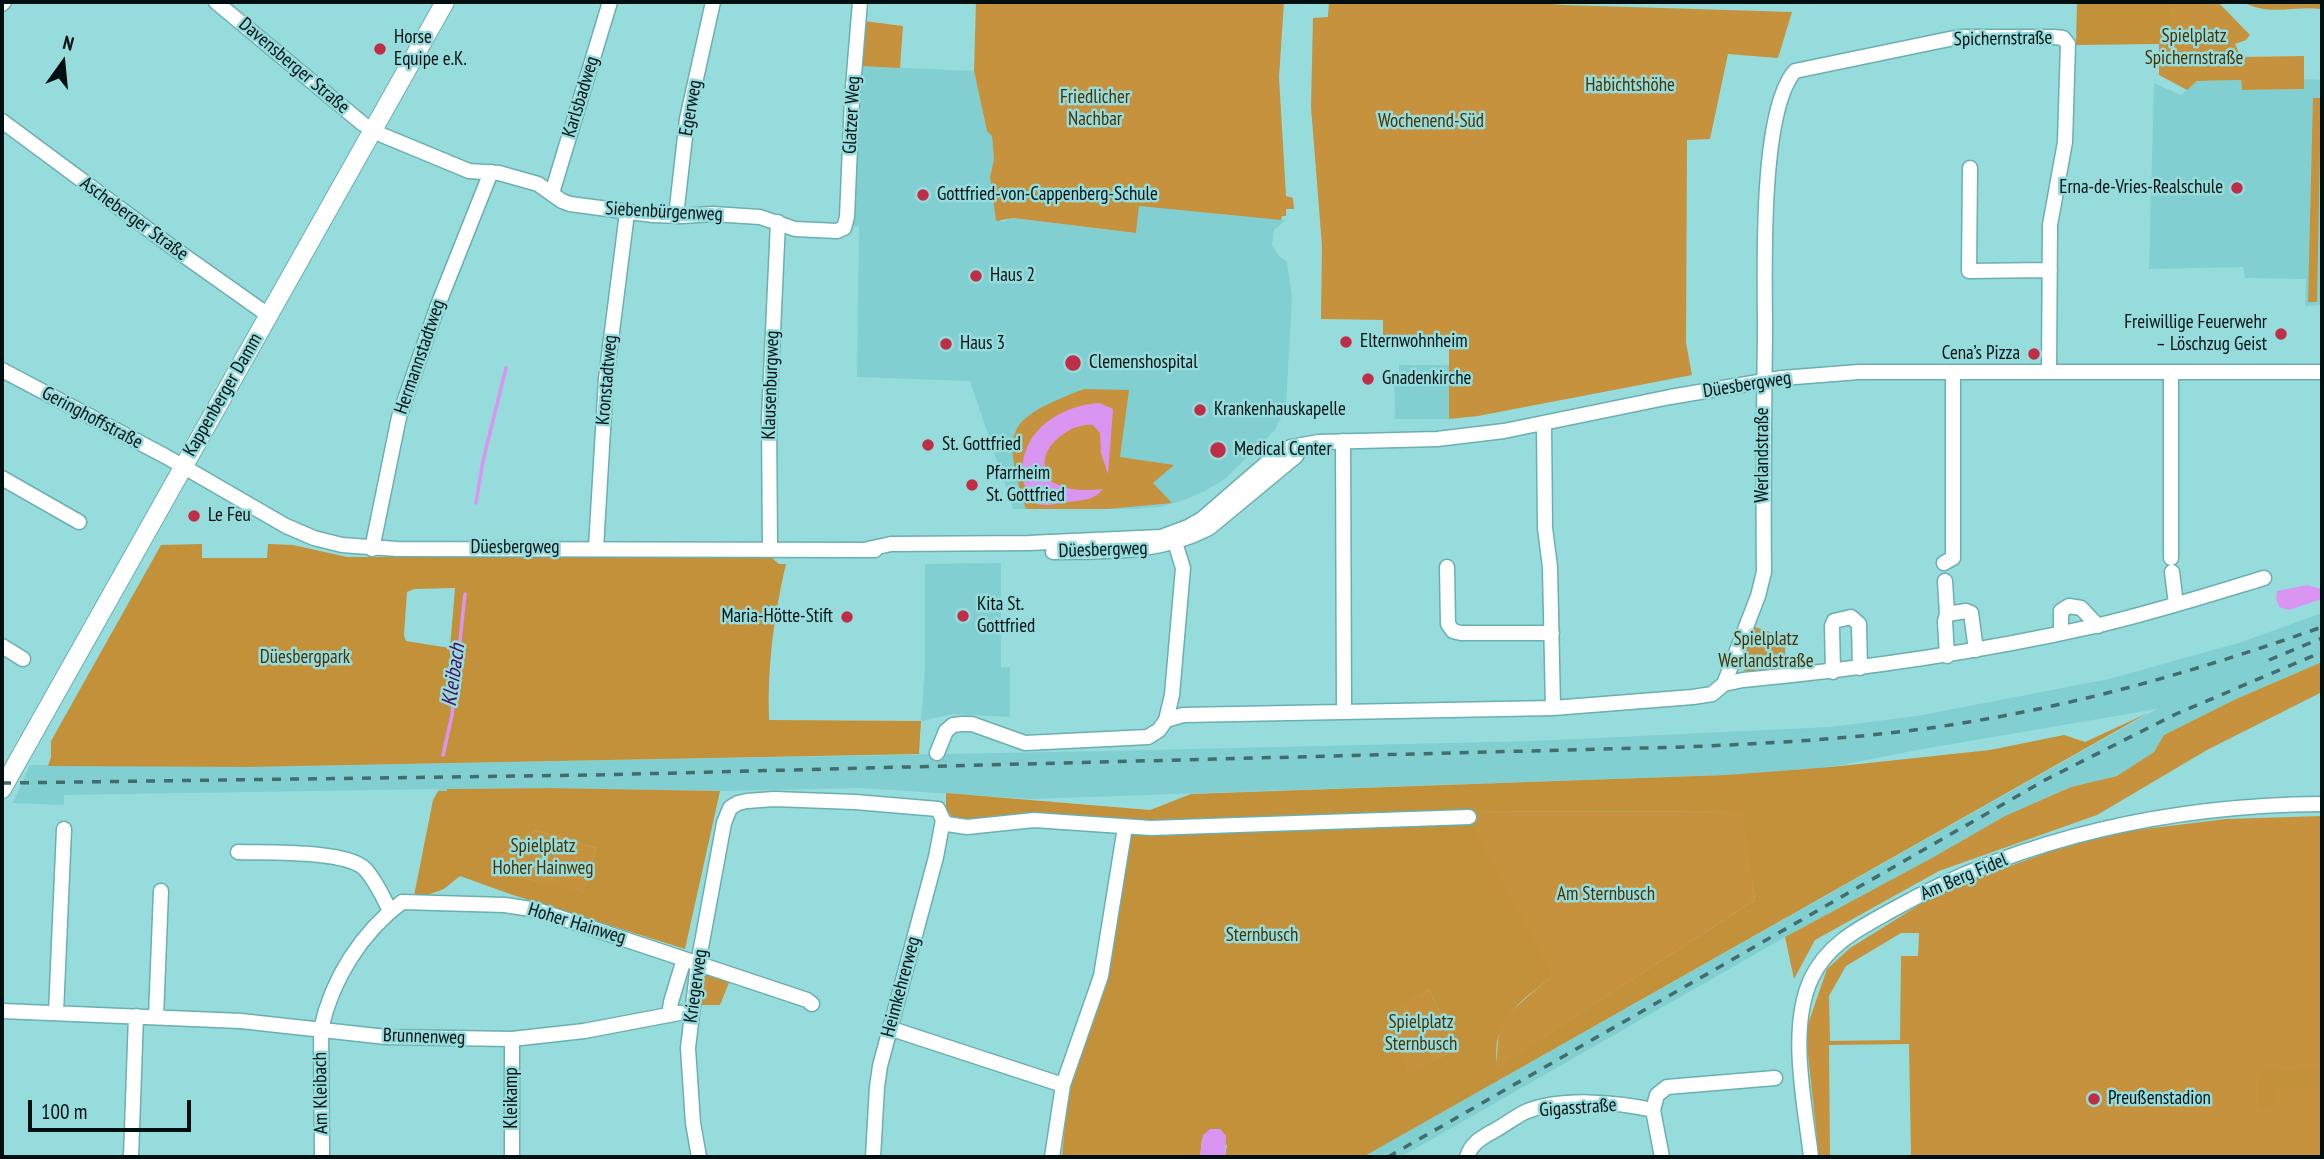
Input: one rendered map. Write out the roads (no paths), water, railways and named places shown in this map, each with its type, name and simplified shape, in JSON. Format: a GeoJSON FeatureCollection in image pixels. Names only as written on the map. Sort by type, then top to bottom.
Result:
{"type":"FeatureCollection","features":[{"type":"Feature","properties":{"kind":"main road","name":"Kappenberger Damm"},"geometry":{"type":"LineString","coordinates":[[2,789],[445,2]]}},
{"type":"Feature","properties":{"kind":"street","name":"Davensberger Straße"},"geometry":{"type":"LineString","coordinates":[[216,2],[372,130]]}},
{"type":"Feature","properties":{"kind":"street","name":"Karlsbadweg"},"geometry":{"type":"LineString","coordinates":[[552,193],[610,2]]}},
{"type":"Feature","properties":{"kind":"street","name":"Egerweg"},"geometry":{"type":"LineString","coordinates":[[676,216],[687,119],[713,2]]}},
{"type":"Feature","properties":{"kind":"street","name":"Glatzer Weg"},"geometry":{"type":"LineString","coordinates":[[844,228],[847,217],[852,99],[860,2]]}},
{"type":"Feature","properties":{"kind":"street","name":"Spichernstraße"},"geometry":{"type":"LineString","coordinates":[[1796,71],[1959,37],[2063,38],[2068,44],[2065,142],[2050,225],[2049,372]]}},
{"type":"Feature","properties":{"kind":"street","name":"Werlandstraße"},"geometry":{"type":"LineString","coordinates":[[1724,684],[1758,596],[1764,572],[1763,381],[1770,163],[1776,117],[1787,81],[1796,71]]}},
{"type":"Feature","properties":{"kind":"street","name":"Ascheberger Straße"},"geometry":{"type":"LineString","coordinates":[[2,121],[268,315]]}},
{"type":"Feature","properties":{"kind":"street","name":"Siebenbürgenweg"},"geometry":{"type":"LineString","coordinates":[[372,130],[469,171],[499,173],[538,184],[570,204],[627,213],[760,217],[795,229],[837,231],[844,228]]}},
{"type":"Feature","properties":{"kind":"street"},"geometry":{"type":"LineString","coordinates":[[1970,168],[1969,271],[2050,270]]}},
{"type":"Feature","properties":{"kind":"street","name":"Hermannstadtweg"},"geometry":{"type":"LineString","coordinates":[[372,548],[399,417],[491,172]]}},
{"type":"Feature","properties":{"kind":"street","name":"Kronstadtweg"},"geometry":{"type":"LineString","coordinates":[[596,548],[606,379],[627,213]]}},
{"type":"Feature","properties":{"kind":"street","name":"Klausenburgweg"},"geometry":{"type":"LineString","coordinates":[[770,548],[769,419],[778,222]]}},
{"type":"Feature","properties":{"kind":"street","name":"Geringhoffstraße"},"geometry":{"type":"LineString","coordinates":[[2,370],[181,467]]}},
{"type":"Feature","properties":{"kind":"street","name":"Düesbergweg"},"geometry":{"type":"LineString","coordinates":[[181,467],[296,531],[336,544],[372,548],[770,548],[868,549],[897,553],[1152,548],[1174,538],[1209,528],[1296,456],[1302,445],[1343,441],[1437,439],[1544,423],[1763,381],[1859,372],[2322,372]]}},
{"type":"Feature","properties":{"kind":"street"},"geometry":{"type":"LineString","coordinates":[[1944,563],[1953,558],[1953,372]]}},
{"type":"Feature","properties":{"kind":"street"},"geometry":{"type":"LineString","coordinates":[[2171,372],[2172,565],[2176,604]]}},
{"type":"Feature","properties":{"kind":"street"},"geometry":{"type":"LineString","coordinates":[[1544,423],[1545,528],[1550,567],[1553,708]]}},
{"type":"Feature","properties":{"kind":"street"},"geometry":{"type":"LineString","coordinates":[[1343,441],[1344,711]]}},
{"type":"Feature","properties":{"kind":"street"},"geometry":{"type":"LineString","coordinates":[[2,478],[79,522]]}},
{"type":"Feature","properties":{"kind":"street"},"geometry":{"type":"LineString","coordinates":[[937,753],[946,731],[953,725],[962,724],[972,724],[1025,744],[1148,737],[1159,730],[1166,720],[1172,695],[1183,568],[1174,538]]}},
{"type":"Feature","properties":{"kind":"street"},"geometry":{"type":"LineString","coordinates":[[1447,568],[1448,624],[1452,631],[1552,633]]}},
{"type":"Feature","properties":{"kind":"street"},"geometry":{"type":"LineString","coordinates":[[1166,720],[1183,716],[1344,711],[1553,708],[1693,697],[1712,694],[1724,684],[1743,680],[1947,656],[2098,626],[2264,578]]}},
{"type":"Feature","properties":{"kind":"street"},"geometry":{"type":"LineString","coordinates":[[1945,581],[1947,656]]}},
{"type":"Feature","properties":{"kind":"street"},"geometry":{"type":"LineString","coordinates":[[2061,633],[2062,611],[2069,606],[2081,608],[2098,626]]}},
{"type":"Feature","properties":{"kind":"street"},"geometry":{"type":"LineString","coordinates":[[1947,614],[1971,612],[1976,650]]}},
{"type":"Feature","properties":{"kind":"street"},"geometry":{"type":"LineString","coordinates":[[1833,671],[1832,626],[1839,618],[1851,617],[1859,624],[1860,668]]}},
{"type":"Feature","properties":{"kind":"street"},"geometry":{"type":"LineString","coordinates":[[2,646],[23,659]]}},
{"type":"Feature","properties":{"kind":"street","name":"Kriegerweg"},"geometry":{"type":"LineString","coordinates":[[699,1157],[689,1078],[691,961],[730,808],[738,803],[774,799],[855,802],[938,808],[943,820]]}},
{"type":"Feature","properties":{"kind":"street","name":"Am Berg Fidel"},"geometry":{"type":"LineString","coordinates":[[1811,1157],[1798,1037],[1802,1005],[1810,981],[1824,957],[1842,939],[1907,902],[1979,867],[2073,836],[2122,824],[2240,808],[2322,804]]}},
{"type":"Feature","properties":{"kind":"street"},"geometry":{"type":"LineString","coordinates":[[943,820],[947,824],[967,827],[1034,820],[1125,827],[1469,817]]}},
{"type":"Feature","properties":{"kind":"street","name":"Heimkehrerweg"},"geometry":{"type":"LineString","coordinates":[[873,1157],[877,1087],[889,1028],[936,857],[943,820]]}},
{"type":"Feature","properties":{"kind":"street"},"geometry":{"type":"LineString","coordinates":[[1052,1157],[1063,1085],[1101,976],[1125,827]]}},
{"type":"Feature","properties":{"kind":"street"},"geometry":{"type":"LineString","coordinates":[[56,1013],[64,829]]}},
{"type":"Feature","properties":{"kind":"street"},"geometry":{"type":"LineString","coordinates":[[238,852],[335,856],[351,860],[363,868],[372,879],[390,911]]}},
{"type":"Feature","properties":{"kind":"street"},"geometry":{"type":"LineString","coordinates":[[156,1017],[161,891]]}},
{"type":"Feature","properties":{"kind":"street","name":"Hoher Hainweg"},"geometry":{"type":"LineString","coordinates":[[321,1029],[324,1013],[356,946],[390,911],[402,902],[410,901],[513,905],[541,911],[812,1003]]}},
{"type":"Feature","properties":{"kind":"street"},"geometry":{"type":"LineString","coordinates":[[669,1015],[671,1002],[691,961]]}},
{"type":"Feature","properties":{"kind":"street","name":"Brunnenweg"},"geometry":{"type":"LineString","coordinates":[[2,1011],[252,1022],[386,1037],[512,1039],[584,1031],[691,1013]]}},
{"type":"Feature","properties":{"kind":"street"},"geometry":{"type":"LineString","coordinates":[[131,1157],[136,1016]]}},
{"type":"Feature","properties":{"kind":"street"},"geometry":{"type":"LineString","coordinates":[[889,1028],[1063,1085]]}},
{"type":"Feature","properties":{"kind":"street","name":"Am Kleibach"},"geometry":{"type":"LineString","coordinates":[[321,1029],[322,1157]]}},
{"type":"Feature","properties":{"kind":"street","name":"Kleikamp"},"geometry":{"type":"LineString","coordinates":[[512,1039],[512,1157]]}},
{"type":"Feature","properties":{"kind":"street"},"geometry":{"type":"LineString","coordinates":[[1662,1157],[1653,1110],[1657,1096],[1668,1087],[1775,1077]]}},
{"type":"Feature","properties":{"kind":"street","name":"Gigasstraße"},"geometry":{"type":"LineString","coordinates":[[1467,1157],[1474,1143],[1523,1113],[1537,1108],[1602,1103],[1653,1110]]}},
{"type":"Feature","properties":{"kind":"waterway","name":"Kleibach"},"geometry":{"type":"LineString","coordinates":[[476,503],[483,461],[506,368]]}},
{"type":"Feature","properties":{"kind":"waterway","name":"Kleibach"},"geometry":{"type":"LineString","coordinates":[[443,755],[452,715],[465,594]]}},
{"type":"Feature","properties":{"kind":"railway"},"geometry":{"type":"LineString","coordinates":[[2,783],[596,775],[1791,742],[1933,728],[2014,714],[2191,670],[2322,627]]}},
{"type":"Feature","properties":{"kind":"railway"},"geometry":{"type":"LineString","coordinates":[[2269,660],[2322,638]]}},
{"type":"Feature","properties":{"kind":"railway"},"geometry":{"type":"LineString","coordinates":[[1388,1157],[2047,779],[2176,714],[2322,652]]}},
{"type":"Feature","properties":{"kind":"place","name":"Horse Equipe e.K."},"geometry":{"type":"Point","coordinates":[380,49]}},
{"type":"Feature","properties":{"kind":"place","name":"Erna-de-Vries-Realschule"},"geometry":{"type":"Point","coordinates":[2237,188]}},
{"type":"Feature","properties":{"kind":"place","name":"Gottfried-von-Cappenberg-Schule"},"geometry":{"type":"Point","coordinates":[923,195]}},
{"type":"Feature","properties":{"kind":"place","name":"Haus 2"},"geometry":{"type":"Point","coordinates":[976,276]}},
{"type":"Feature","properties":{"kind":"place","name":"Freiwillige Feuerwehr – Löschzug Geist"},"geometry":{"type":"Point","coordinates":[2281,334]}},
{"type":"Feature","properties":{"kind":"place","name":"Elternwohnheim"},"geometry":{"type":"Point","coordinates":[1346,342]}},
{"type":"Feature","properties":{"kind":"place","name":"Haus 3"},"geometry":{"type":"Point","coordinates":[946,344]}},
{"type":"Feature","properties":{"kind":"place","name":"Cena’s Pizza"},"geometry":{"type":"Point","coordinates":[2034,354]}},
{"type":"Feature","properties":{"kind":"place","name":"Clemenshospital"},"geometry":{"type":"Point","coordinates":[1073,363]}},
{"type":"Feature","properties":{"kind":"place","name":"Gnadenkirche"},"geometry":{"type":"Point","coordinates":[1368,379]}},
{"type":"Feature","properties":{"kind":"place","name":"Krankenhauskapelle"},"geometry":{"type":"Point","coordinates":[1200,410]}},
{"type":"Feature","properties":{"kind":"place","name":"St. Gottfried"},"geometry":{"type":"Point","coordinates":[928,445]}},
{"type":"Feature","properties":{"kind":"place","name":"Medical Center"},"geometry":{"type":"Point","coordinates":[1218,450]}},
{"type":"Feature","properties":{"kind":"place","name":"Pfarrheim St. Gottfried"},"geometry":{"type":"Point","coordinates":[972,485]}},
{"type":"Feature","properties":{"kind":"place","name":"Le Feu"},"geometry":{"type":"Point","coordinates":[194,516]}},
{"type":"Feature","properties":{"kind":"place","name":"Kita St. Gottfried"},"geometry":{"type":"Point","coordinates":[963,616]}},
{"type":"Feature","properties":{"kind":"place","name":"Maria-Hötte-Stift"},"geometry":{"type":"Point","coordinates":[847,617]}},
{"type":"Feature","properties":{"kind":"place","name":"Preußenstadion"},"geometry":{"type":"Point","coordinates":[2094,1099]}},
{"type":"Feature","properties":{"kind":"park label","name":"Spielplatz Spichernstraße"},"geometry":{"type":"Point","coordinates":[2194,48]}},
{"type":"Feature","properties":{"kind":"park label","name":"Habichtshöhe"},"geometry":{"type":"Point","coordinates":[1630,86]}},
{"type":"Feature","properties":{"kind":"park label","name":"Friedlicher Nachbar"},"geometry":{"type":"Point","coordinates":[1095,109]}},
{"type":"Feature","properties":{"kind":"park label","name":"Wochenend-Süd"},"geometry":{"type":"Point","coordinates":[1431,122]}},
{"type":"Feature","properties":{"kind":"park label","name":"Spielplatz Werlandstraße"},"geometry":{"type":"Point","coordinates":[1766,651]}},
{"type":"Feature","properties":{"kind":"park label","name":"Düesbergpark"},"geometry":{"type":"Point","coordinates":[305,658]}},
{"type":"Feature","properties":{"kind":"park label","name":"Spielplatz Hoher Hainweg"},"geometry":{"type":"Point","coordinates":[543,858]}},
{"type":"Feature","properties":{"kind":"park label","name":"Am Sternbusch"},"geometry":{"type":"Point","coordinates":[1606,895]}},
{"type":"Feature","properties":{"kind":"park label","name":"Sternbusch"},"geometry":{"type":"Point","coordinates":[1262,936]}},
{"type":"Feature","properties":{"kind":"park label","name":"Spielplatz Sternbusch"},"geometry":{"type":"Point","coordinates":[1421,1034]}}]}
